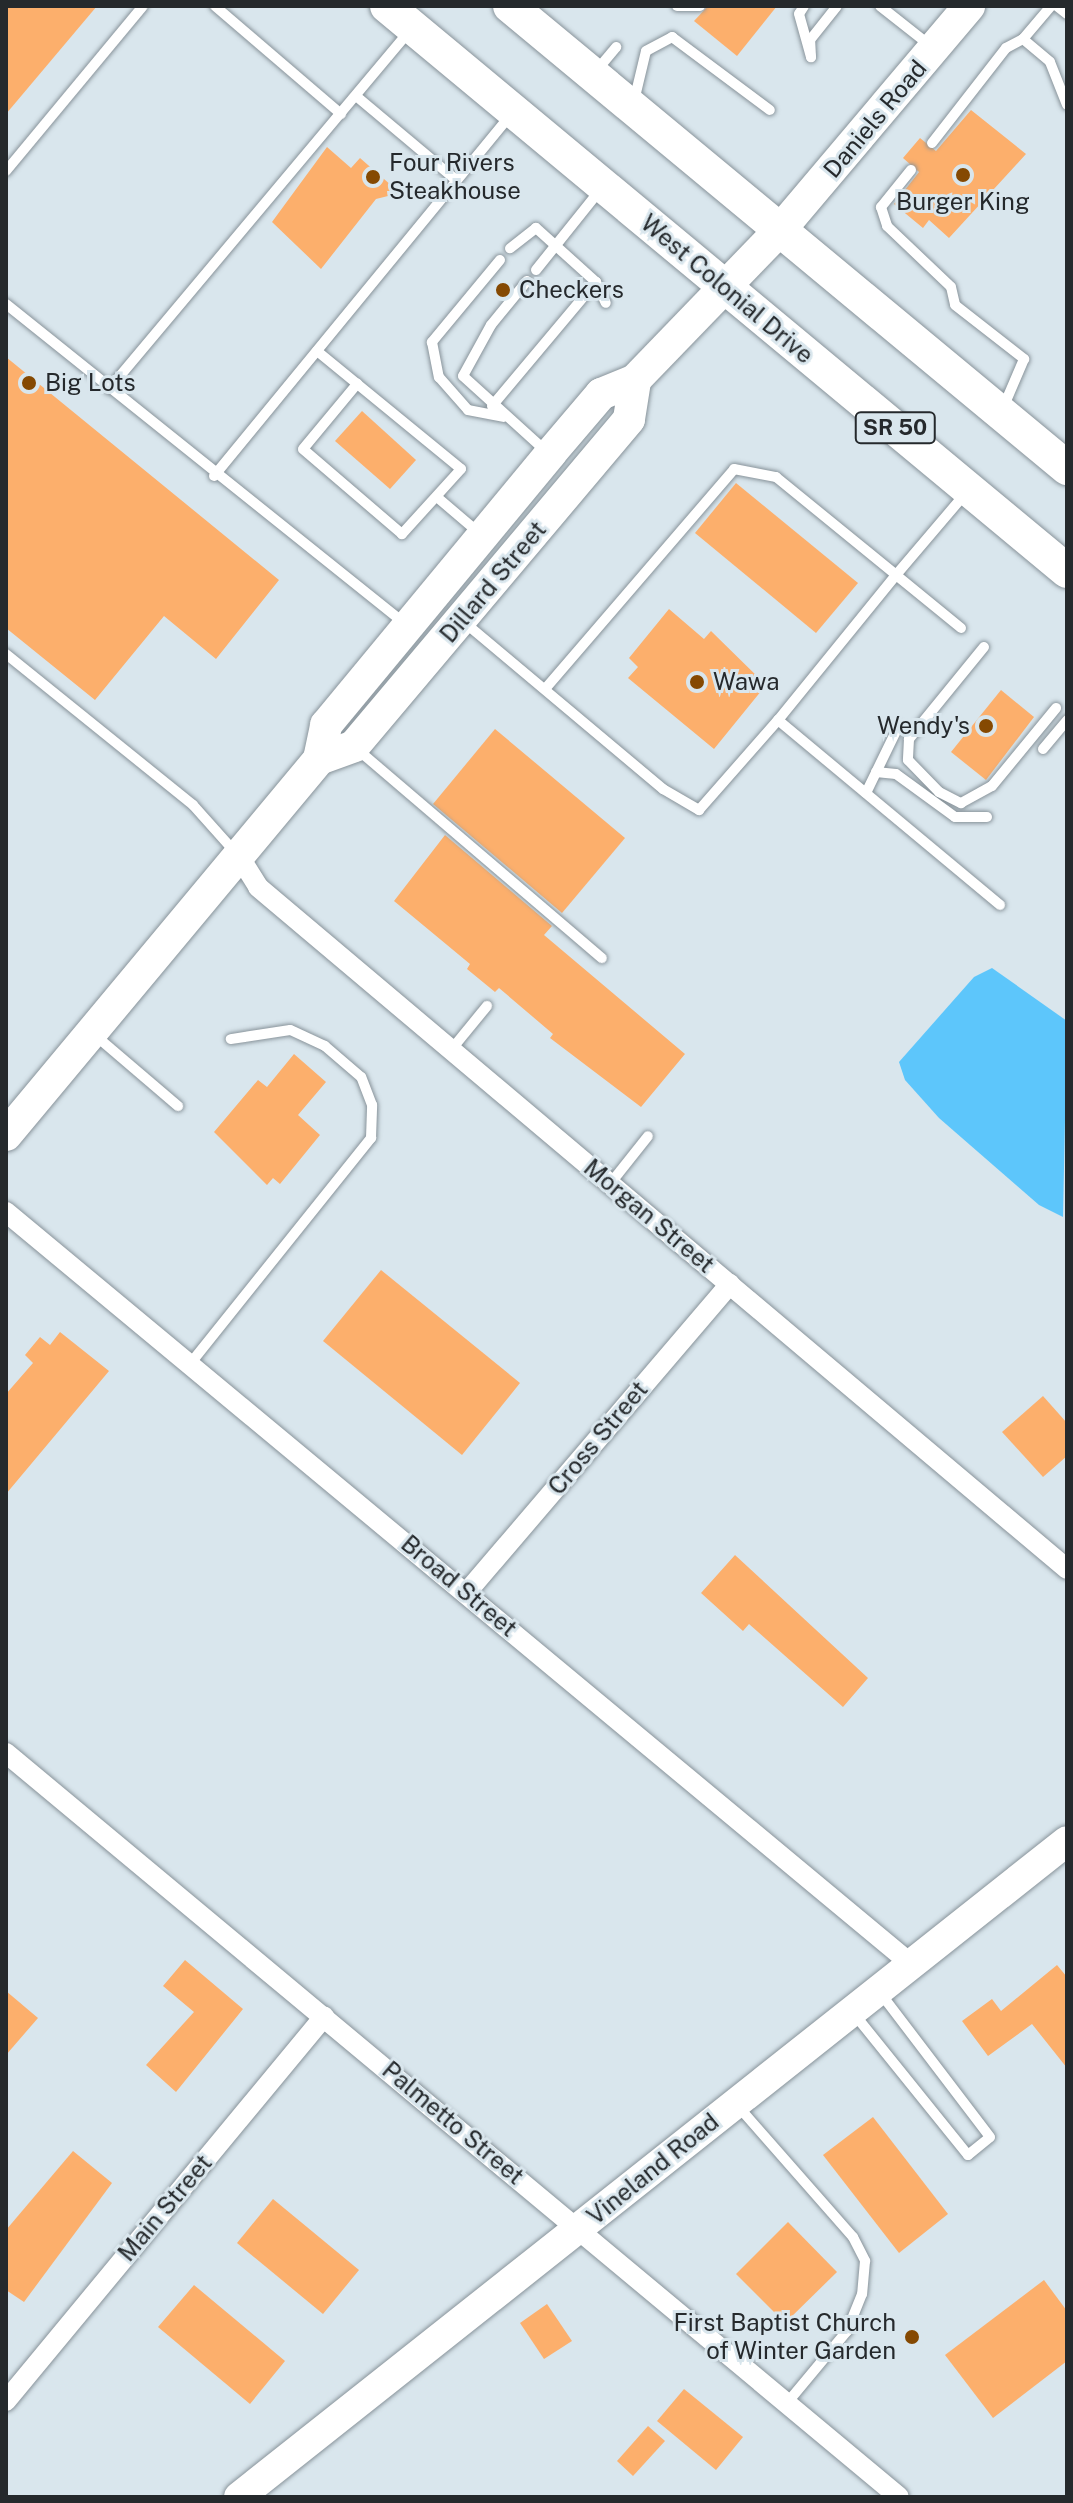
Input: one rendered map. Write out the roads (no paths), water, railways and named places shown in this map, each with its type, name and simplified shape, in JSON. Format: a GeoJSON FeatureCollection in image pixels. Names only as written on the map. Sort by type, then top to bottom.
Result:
{"type":"FeatureCollection","features":[{"type":"Feature","properties":{"kind":"highway","name":"West Colonial Drive"},"geometry":{"type":"LineString","coordinates":[[387,6],[1067,571]]}},
{"type":"Feature","properties":{"kind":"highway"},"geometry":{"type":"LineString","coordinates":[[510,6],[1067,468]]}},
{"type":"Feature","properties":{"kind":"main road","name":"Daniels Road"},"geometry":{"type":"LineString","coordinates":[[780,230],[969,6]]}},
{"type":"Feature","properties":{"kind":"main road","name":"Dillard Street"},"geometry":{"type":"LineString","coordinates":[[9,1123],[92,1032],[319,759],[326,725],[601,394],[635,380],[722,285],[780,230]]}},
{"type":"Feature","properties":{"kind":"main road","name":"Dillard Street"},"geometry":{"type":"LineString","coordinates":[[319,759],[354,746],[629,419],[635,380]]}},
{"type":"Feature","properties":{"kind":"main road","name":"Vineland Road"},"geometry":{"type":"LineString","coordinates":[[239,2497],[1067,1841]]}},
{"type":"Feature","properties":{"kind":"street","name":"Morgan Street"},"geometry":{"type":"LineString","coordinates":[[239,856],[258,887],[1067,1569]]}},
{"type":"Feature","properties":{"kind":"street","name":"Broad Street"},"geometry":{"type":"LineString","coordinates":[[6,1212],[910,1963]]}},
{"type":"Feature","properties":{"kind":"street","name":"Cross Street"},"geometry":{"type":"LineString","coordinates":[[467,1592],[730,1284]]}},
{"type":"Feature","properties":{"kind":"street","name":"Palmetto Street"},"geometry":{"type":"LineString","coordinates":[[10,1763],[324,2016],[899,2497]]}},
{"type":"Feature","properties":{"kind":"street","name":"Main Street"},"geometry":{"type":"LineString","coordinates":[[6,2401],[324,2016]]}},
{"type":"Feature","properties":{"kind":"lane"},"geometry":{"type":"LineString","coordinates":[[6,171],[143,6]]}},
{"type":"Feature","properties":{"kind":"lane"},"geometry":{"type":"LineString","coordinates":[[215,6],[341,114]]}},
{"type":"Feature","properties":{"kind":"lane"},"geometry":{"type":"LineString","coordinates":[[677,6],[700,6]]}},
{"type":"Feature","properties":{"kind":"lane"},"geometry":{"type":"LineString","coordinates":[[804,6],[799,14],[811,57],[810,40],[837,6]]}},
{"type":"Feature","properties":{"kind":"lane"},"geometry":{"type":"LineString","coordinates":[[880,6],[933,49]]}},
{"type":"Feature","properties":{"kind":"lane"},"geometry":{"type":"LineString","coordinates":[[932,143],[1006,48],[1023,39],[1051,6]]}},
{"type":"Feature","properties":{"kind":"lane"},"geometry":{"type":"LineString","coordinates":[[1057,6],[1067,14]]}},
{"type":"Feature","properties":{"kind":"lane"},"geometry":{"type":"LineString","coordinates":[[109,389],[413,28]]}},
{"type":"Feature","properties":{"kind":"lane"},"geometry":{"type":"LineString","coordinates":[[632,107],[646,51],[672,37],[770,110]]}},
{"type":"Feature","properties":{"kind":"lane"},"geometry":{"type":"LineString","coordinates":[[1023,39],[1050,62],[1067,105]]}},
{"type":"Feature","properties":{"kind":"lane"},"geometry":{"type":"LineString","coordinates":[[593,75],[616,47]]}},
{"type":"Feature","properties":{"kind":"lane"},"geometry":{"type":"LineString","coordinates":[[356,96],[456,180]]}},
{"type":"Feature","properties":{"kind":"lane"},"geometry":{"type":"LineString","coordinates":[[214,476],[514,112]]}},
{"type":"Feature","properties":{"kind":"lane"},"geometry":{"type":"LineString","coordinates":[[911,170],[881,207],[887,226],[951,287],[955,305],[1024,359],[1001,413]]}},
{"type":"Feature","properties":{"kind":"lane"},"geometry":{"type":"LineString","coordinates":[[536,270],[603,186]]}},
{"type":"Feature","properties":{"kind":"lane"},"geometry":{"type":"LineString","coordinates":[[510,248],[536,228],[596,282],[606,303]]}},
{"type":"Feature","properties":{"kind":"lane"},"geometry":{"type":"LineString","coordinates":[[500,260],[432,342],[439,377],[468,410],[505,417]]}},
{"type":"Feature","properties":{"kind":"lane"},"geometry":{"type":"LineString","coordinates":[[527,281],[467,362],[463,376],[492,406],[550,454]]}},
{"type":"Feature","properties":{"kind":"lane"},"geometry":{"type":"LineString","coordinates":[[492,406],[596,282]]}},
{"type":"Feature","properties":{"kind":"lane"},"geometry":{"type":"LineString","coordinates":[[6,304],[214,476],[409,627]]}},
{"type":"Feature","properties":{"kind":"lane"},"geometry":{"type":"LineString","coordinates":[[317,351],[461,469],[438,498],[402,534],[303,449],[357,384]]}},
{"type":"Feature","properties":{"kind":"lane"},"geometry":{"type":"LineString","coordinates":[[545,689],[734,469],[776,477],[961,628]]}},
{"type":"Feature","properties":{"kind":"lane"},"geometry":{"type":"LineString","coordinates":[[461,619],[663,789],[699,810],[778,720],[969,489]]}},
{"type":"Feature","properties":{"kind":"lane"},"geometry":{"type":"LineString","coordinates":[[438,498],[482,536]]}},
{"type":"Feature","properties":{"kind":"lane"},"geometry":{"type":"LineString","coordinates":[[984,647],[909,739],[908,760],[930,785],[951,799],[974,798],[992,786],[1056,708]]}},
{"type":"Feature","properties":{"kind":"lane"},"geometry":{"type":"LineString","coordinates":[[6,654],[193,805],[239,856]]}},
{"type":"Feature","properties":{"kind":"lane"},"geometry":{"type":"LineString","coordinates":[[778,720],[1000,905]]}},
{"type":"Feature","properties":{"kind":"lane"},"geometry":{"type":"LineString","coordinates":[[1043,749],[1067,720]]}},
{"type":"Feature","properties":{"kind":"lane"},"geometry":{"type":"LineString","coordinates":[[866,793],[898,727]]}},
{"type":"Feature","properties":{"kind":"lane"},"geometry":{"type":"LineString","coordinates":[[354,746],[602,958]]}},
{"type":"Feature","properties":{"kind":"lane"},"geometry":{"type":"LineString","coordinates":[[876,772],[896,774],[955,817],[987,817]]}},
{"type":"Feature","properties":{"kind":"lane"},"geometry":{"type":"LineString","coordinates":[[451,1050],[487,1006]]}},
{"type":"Feature","properties":{"kind":"lane"},"geometry":{"type":"LineString","coordinates":[[190,1364],[371,1138],[372,1105],[361,1077],[325,1046],[290,1030],[231,1039]]}},
{"type":"Feature","properties":{"kind":"lane"},"geometry":{"type":"LineString","coordinates":[[92,1032],[178,1106]]}},
{"type":"Feature","properties":{"kind":"lane"},"geometry":{"type":"LineString","coordinates":[[610,1184],[648,1136]]}},
{"type":"Feature","properties":{"kind":"lane"},"geometry":{"type":"LineString","coordinates":[[851,2010],[968,2155],[990,2137],[877,1989]]}},
{"type":"Feature","properties":{"kind":"lane"},"geometry":{"type":"LineString","coordinates":[[736,2103],[853,2237],[865,2261],[862,2294],[847,2331],[787,2403]]}},
{"type":"Feature","properties":{"kind":"water"},"geometry":{"type":"Polygon","coordinates":[[[992,968],[1067,1021],[1063,1217],[1039,1205],[939,1118],[905,1080],[899,1062],[974,977],[992,968]]]}},
{"type":"Feature","properties":{"kind":"place","name":"Burger King"},"geometry":{"type":"Point","coordinates":[963,175]}},
{"type":"Feature","properties":{"kind":"place","name":"Four Rivers Steakhouse"},"geometry":{"type":"Point","coordinates":[373,177]}},
{"type":"Feature","properties":{"kind":"place","name":"Checkers"},"geometry":{"type":"Point","coordinates":[503,290]}},
{"type":"Feature","properties":{"kind":"place","name":"Big Lots"},"geometry":{"type":"Point","coordinates":[29,383]}},
{"type":"Feature","properties":{"kind":"place","name":"Wawa"},"geometry":{"type":"Point","coordinates":[697,682]}},
{"type":"Feature","properties":{"kind":"place","name":"Wendy's"},"geometry":{"type":"Point","coordinates":[986,726]}},
{"type":"Feature","properties":{"kind":"place","name":"First Baptist Church of Winter Garden"},"geometry":{"type":"Point","coordinates":[912,2337]}}]}
